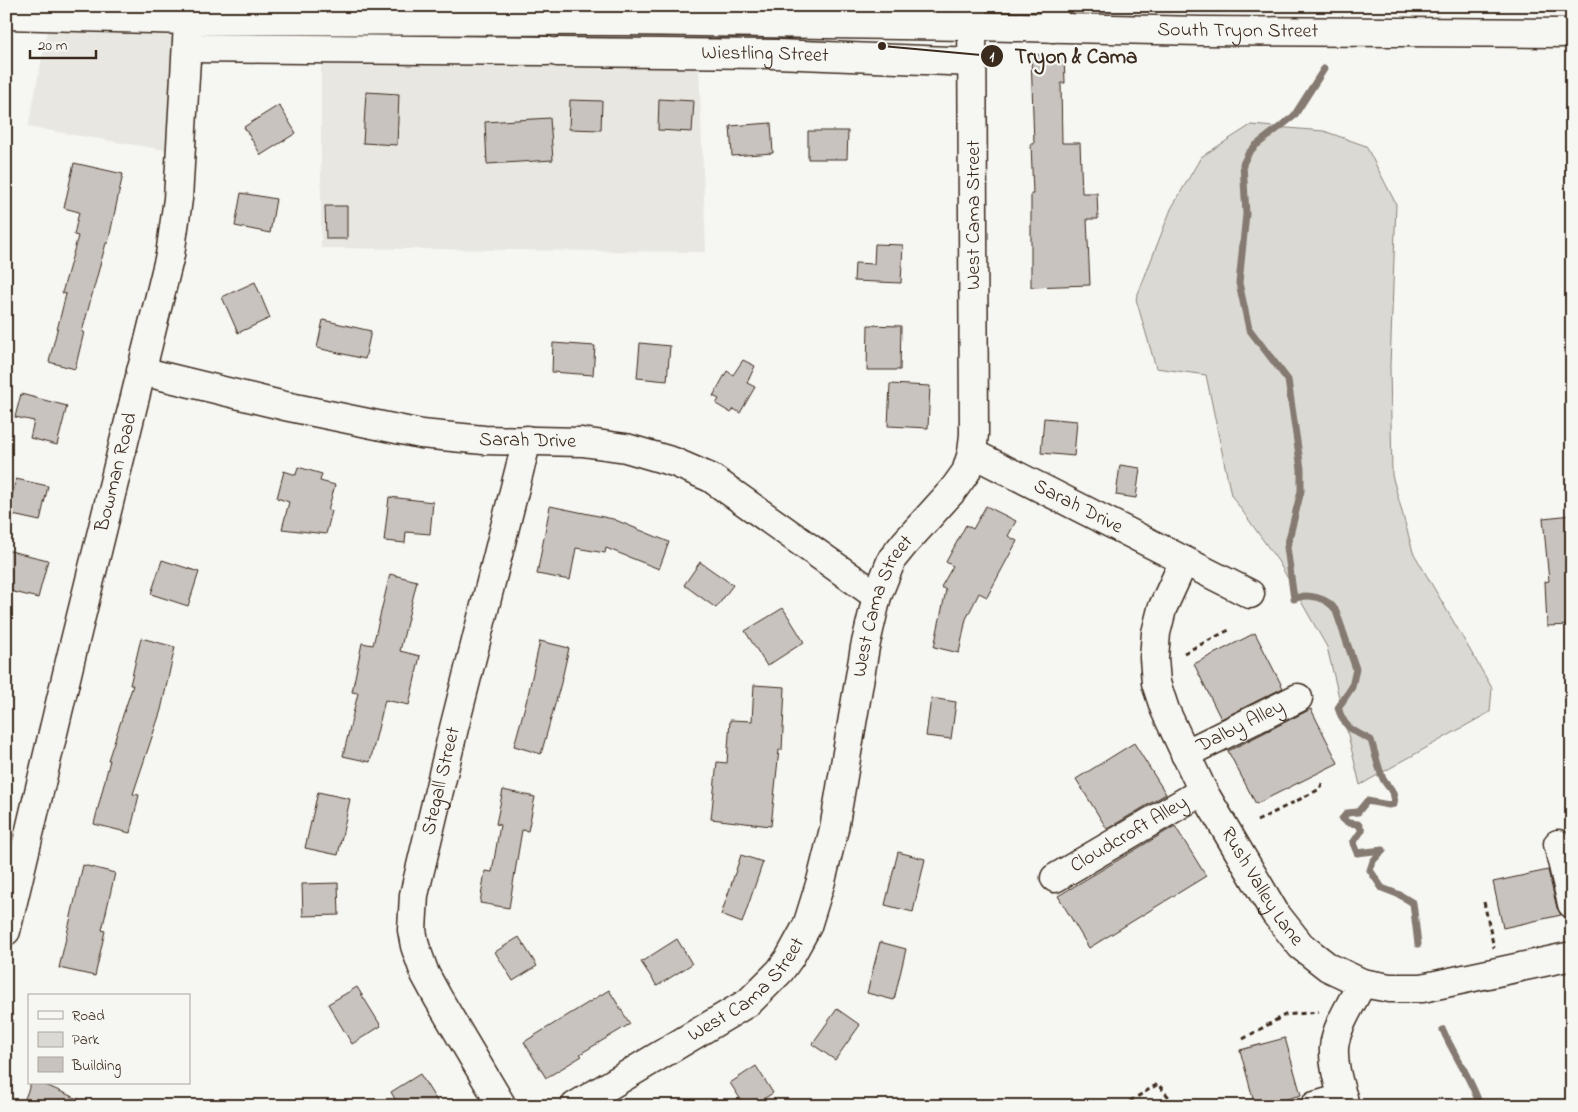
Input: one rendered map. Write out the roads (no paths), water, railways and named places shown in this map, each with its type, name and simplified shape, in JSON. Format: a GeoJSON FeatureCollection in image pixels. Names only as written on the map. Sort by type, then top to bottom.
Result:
{"type":"FeatureCollection","features":[{"type":"Feature","properties":{"kind":"street","name":"Bowman Road"},"geometry":{"type":"LineString","coordinates":[[6,931],[170,255],[178,199],[189,13]]}},
{"type":"Feature","properties":{"kind":"street","name":"South Tryon Street"},"geometry":{"type":"LineString","coordinates":[[6,15],[502,13],[972,16],[1053,17],[1200,32],[1572,33]]}},
{"type":"Feature","properties":{"kind":"street","name":"West Cama Street"},"geometry":{"type":"LineString","coordinates":[[575,1106],[749,1002],[780,971],[790,957],[806,926],[821,881],[834,829],[865,647],[877,596],[892,559],[953,490],[966,472],[972,454],[974,434],[972,16]]}},
{"type":"Feature","properties":{"kind":"street","name":"Wiestling Street"},"geometry":{"type":"LineString","coordinates":[[187,48],[776,54],[973,62]]}},
{"type":"Feature","properties":{"kind":"street","name":"Sarah Drive"},"geometry":{"type":"LineString","coordinates":[[141,371],[390,429],[475,439],[582,442],[626,448],[682,465],[711,478],[877,596]]}},
{"type":"Feature","properties":{"kind":"street","name":"Stegall Street"},"geometry":{"type":"LineString","coordinates":[[502,1106],[430,982],[415,946],[412,930],[414,895],[527,440]]}},
{"type":"Feature","properties":{"kind":"street","name":"Sarah Drive"},"geometry":{"type":"LineString","coordinates":[[972,454],[1250,594]]}},
{"type":"Feature","properties":{"kind":"street","name":"Rush Valley Lane"},"geometry":{"type":"LineString","coordinates":[[1184,561],[1162,608],[1156,633],[1154,658],[1156,683],[1165,710],[1203,791],[1275,913],[1301,946],[1328,967],[1362,983],[1390,988],[1422,988],[1572,956]]}},
{"type":"Feature","properties":{"kind":"street","name":"Dalby Alley"},"geometry":{"type":"LineString","coordinates":[[1185,754],[1298,698]]}},
{"type":"Feature","properties":{"kind":"street","name":"Cloudcroft Alley"},"geometry":{"type":"LineString","coordinates":[[1054,878],[1203,791]]}},
{"type":"Feature","properties":{"kind":"street"},"geometry":{"type":"LineString","coordinates":[[1558,844],[1572,904]]}},
{"type":"Feature","properties":{"kind":"street"},"geometry":{"type":"LineString","coordinates":[[1315,1106],[1344,1102],[1335,1065],[1334,1046],[1339,1029],[1362,983]]}},
{"type":"Feature","properties":{"kind":"waterway"},"geometry":{"type":"LineString","coordinates":[[1324,69],[1294,116],[1255,146],[1243,164],[1246,214],[1239,283],[1249,329],[1288,380],[1301,469],[1301,491],[1287,547],[1294,599],[1311,596],[1323,600],[1333,606],[1336,611],[1356,669],[1352,687],[1338,708],[1343,720],[1350,728],[1371,740],[1383,779],[1395,800],[1394,804],[1389,805],[1367,801],[1358,812],[1347,813],[1342,819],[1349,823],[1358,824],[1362,830],[1353,843],[1357,853],[1383,850],[1373,861],[1370,870],[1382,888],[1400,895],[1413,903],[1418,944]]}},
{"type":"Feature","properties":{"kind":"waterway"},"geometry":{"type":"LineString","coordinates":[[1443,1030],[1477,1096],[1480,1106]]}},
{"type":"Feature","properties":{"kind":"place","name":"Tryon & Cama"},"geometry":{"type":"Point","coordinates":[882,46]}}]}
